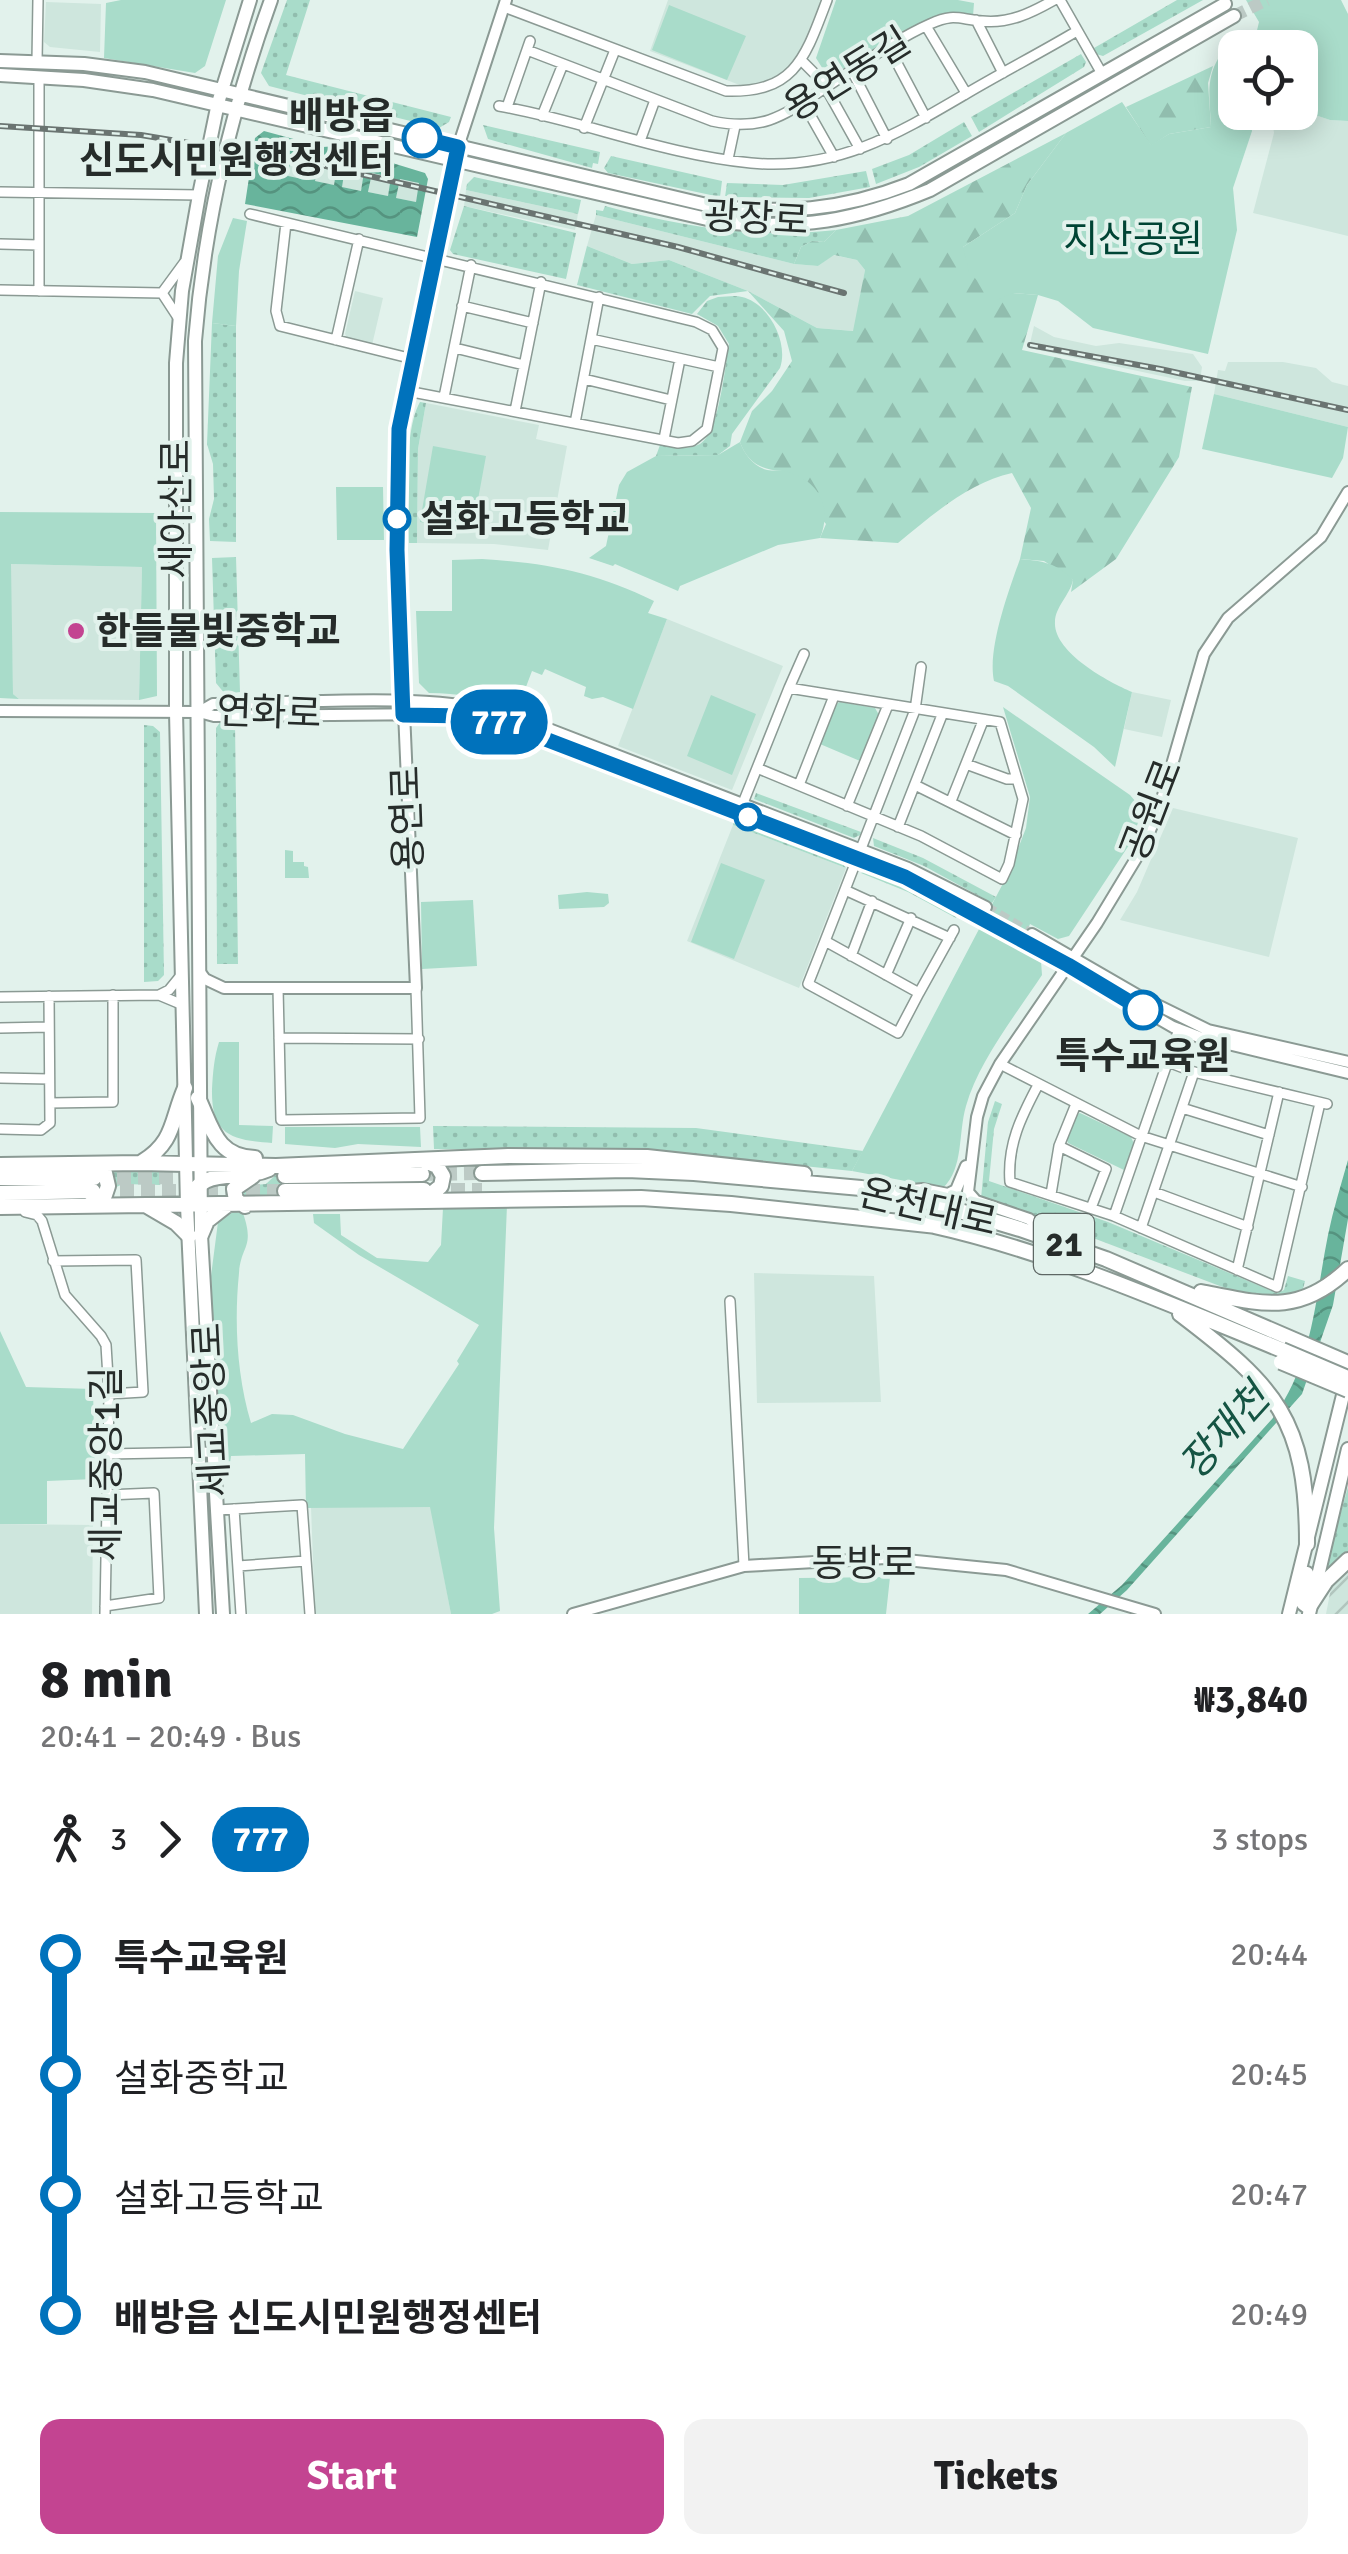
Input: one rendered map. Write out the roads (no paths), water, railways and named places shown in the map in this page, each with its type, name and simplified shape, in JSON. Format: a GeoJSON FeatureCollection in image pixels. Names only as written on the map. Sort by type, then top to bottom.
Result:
{"type":"FeatureCollection","features":[{"type":"Feature","properties":{"kind":"highway"},"geometry":{"type":"LineString","coordinates":[[0,1209],[91,1184],[140,1163],[162,1148],[172,1132],[184,1088]]}},
{"type":"Feature","properties":{"kind":"highway"},"geometry":{"type":"LineString","coordinates":[[198,1098],[211,1131],[230,1153],[424,1181]]}},
{"type":"Feature","properties":{"kind":"highway"},"geometry":{"type":"LineString","coordinates":[[147,1206],[245,1206],[424,1181],[508,1156],[647,1157],[745,1165],[814,1176],[832,1186]]}},
{"type":"Feature","properties":{"kind":"highway"},"geometry":{"type":"LineString","coordinates":[[140,1163],[193,1165],[282,1178],[305,1163]]}},
{"type":"Feature","properties":{"kind":"highway"},"geometry":{"type":"LineString","coordinates":[[0,1165],[91,1184],[147,1206],[195,1235],[226,1206]]}},
{"type":"Feature","properties":{"kind":"highway","name":"온천대로"},"geometry":{"type":"LineString","coordinates":[[482,1173],[626,1170],[883,1192],[961,1210],[1058,1242],[1172,1286],[1282,1349],[1348,1363]]}},
{"type":"Feature","properties":{"kind":"highway"},"geometry":{"type":"LineString","coordinates":[[245,1206],[236,1200],[234,1189],[253,1175]]}},
{"type":"Feature","properties":{"kind":"highway"},"geometry":{"type":"LineString","coordinates":[[194,1206],[200,1182],[214,1176],[253,1175],[424,1181],[731,1204],[937,1226]]}},
{"type":"Feature","properties":{"kind":"highway"},"geometry":{"type":"LineString","coordinates":[[0,1178],[91,1184]]}},
{"type":"Feature","properties":{"kind":"highway"},"geometry":{"type":"LineString","coordinates":[[0,1193],[91,1184]]}},
{"type":"Feature","properties":{"kind":"highway","name":"온천대로"},"geometry":{"type":"LineString","coordinates":[[482,1190],[681,1192],[790,1201],[937,1226],[1064,1264],[1161,1299],[1348,1377]]}},
{"type":"Feature","properties":{"kind":"highway"},"geometry":{"type":"LineString","coordinates":[[1172,1286],[1271,1304],[1302,1300],[1332,1284],[1348,1269]]}},
{"type":"Feature","properties":{"kind":"highway"},"geometry":{"type":"LineString","coordinates":[[1161,1299],[1226,1349],[1266,1387],[1293,1431],[1304,1476],[1307,1544]]}},
{"type":"Feature","properties":{"kind":"highway"},"geometry":{"type":"LineString","coordinates":[[1282,1349],[1348,1390]]}},
{"type":"Feature","properties":{"kind":"highway"},"geometry":{"type":"LineString","coordinates":[[1310,1609],[1326,1582],[1348,1560]]}},
{"type":"Feature","properties":{"kind":"main road","name":"새아산로"},"geometry":{"type":"LineString","coordinates":[[194,1206],[184,1088],[176,712],[179,319],[186,260],[218,103],[250,0]]}},
{"type":"Feature","properties":{"kind":"main road","name":"새아산로"},"geometry":{"type":"LineString","coordinates":[[200,1182],[193,1165],[199,1010],[194,341],[214,209],[242,92],[272,0]]}},
{"type":"Feature","properties":{"kind":"main road","name":"광장로"},"geometry":{"type":"LineString","coordinates":[[0,60],[114,66],[242,92],[710,206],[764,212],[825,208],[871,199],[909,184],[1225,4]]}},
{"type":"Feature","properties":{"kind":"main road","name":"광장로"},"geometry":{"type":"LineString","coordinates":[[0,75],[117,84],[218,103],[720,222],[796,227],[882,210],[930,190],[1234,16]]}},
{"type":"Feature","properties":{"kind":"main road","name":"세교중앙로"},"geometry":{"type":"LineString","coordinates":[[194,1206],[206,1452],[206,1614]]}},
{"type":"Feature","properties":{"kind":"main road"},"geometry":{"type":"LineString","coordinates":[[1289,1614],[1348,1377]]}},
{"type":"Feature","properties":{"kind":"main road"},"geometry":{"type":"LineString","coordinates":[[1312,1526],[1302,1601],[1310,1609],[1348,1449]]}},
{"type":"Feature","properties":{"kind":"main road","name":"세교중앙로"},"geometry":{"type":"LineString","coordinates":[[206,1452],[217,1510],[223,1614]]}},
{"type":"Feature","properties":{"kind":"street"},"geometry":{"type":"LineString","coordinates":[[38,0],[38,62]]}},
{"type":"Feature","properties":{"kind":"street","name":"용연동길"},"geometry":{"type":"LineString","coordinates":[[505,4],[726,91],[764,89],[782,80],[801,60],[827,0]]}},
{"type":"Feature","properties":{"kind":"street","name":"용연동길"},"geometry":{"type":"LineString","coordinates":[[542,116],[503,107],[528,45],[563,64],[654,100],[735,126],[770,122],[926,26],[959,16],[976,20],[1017,18],[1057,0],[1101,72]]}},
{"type":"Feature","properties":{"kind":"street","name":"용연로"},"geometry":{"type":"LineString","coordinates":[[278,988],[281,1120],[420,1118],[396,508],[399,429],[458,147],[505,4]]}},
{"type":"Feature","properties":{"kind":"street"},"geometry":{"type":"LineString","coordinates":[[976,20],[1004,73]]}},
{"type":"Feature","properties":{"kind":"street"},"geometry":{"type":"LineString","coordinates":[[926,26],[966,94]]}},
{"type":"Feature","properties":{"kind":"street"},"geometry":{"type":"LineString","coordinates":[[563,64],[542,116],[728,159],[775,163],[834,157],[887,139],[1077,31]]}},
{"type":"Feature","properties":{"kind":"street"},"geometry":{"type":"LineString","coordinates":[[890,48],[926,118]]}},
{"type":"Feature","properties":{"kind":"street"},"geometry":{"type":"LineString","coordinates":[[584,128],[614,50]]}},
{"type":"Feature","properties":{"kind":"street"},"geometry":{"type":"LineString","coordinates":[[801,60],[826,87],[860,149]]}},
{"type":"Feature","properties":{"kind":"street"},"geometry":{"type":"LineString","coordinates":[[852,71],[887,139]]}},
{"type":"Feature","properties":{"kind":"street"},"geometry":{"type":"LineString","coordinates":[[39,76],[39,290]]}},
{"type":"Feature","properties":{"kind":"street"},"geometry":{"type":"LineString","coordinates":[[640,141],[654,100]]}},
{"type":"Feature","properties":{"kind":"street"},"geometry":{"type":"LineString","coordinates":[[804,104],[834,157]]}},
{"type":"Feature","properties":{"kind":"street"},"geometry":{"type":"LineString","coordinates":[[728,159],[735,126]]}},
{"type":"Feature","properties":{"kind":"street"},"geometry":{"type":"LineString","coordinates":[[0,192],[198,194]]}},
{"type":"Feature","properties":{"kind":"street"},"geometry":{"type":"LineString","coordinates":[[250,214],[706,325],[723,348],[707,430],[692,441],[678,443],[406,390]]}},
{"type":"Feature","properties":{"kind":"street"},"geometry":{"type":"LineString","coordinates":[[286,223],[276,319],[280,326],[413,359]]}},
{"type":"Feature","properties":{"kind":"street"},"geometry":{"type":"LineString","coordinates":[[336,340],[359,239]]}},
{"type":"Feature","properties":{"kind":"street"},"geometry":{"type":"LineString","coordinates":[[0,244],[39,245]]}},
{"type":"Feature","properties":{"kind":"street"},"geometry":{"type":"LineString","coordinates":[[162,293],[186,260]]}},
{"type":"Feature","properties":{"kind":"street"},"geometry":{"type":"LineString","coordinates":[[444,397],[471,265]]}},
{"type":"Feature","properties":{"kind":"street"},"geometry":{"type":"LineString","coordinates":[[515,412],[541,282]]}},
{"type":"Feature","properties":{"kind":"street"},"geometry":{"type":"LineString","coordinates":[[0,290],[162,293]]}},
{"type":"Feature","properties":{"kind":"street"},"geometry":{"type":"LineString","coordinates":[[162,293],[179,319]]}},
{"type":"Feature","properties":{"kind":"street"},"geometry":{"type":"LineString","coordinates":[[575,423],[600,297]]}},
{"type":"Feature","properties":{"kind":"street"},"geometry":{"type":"LineString","coordinates":[[462,306],[533,324]]}},
{"type":"Feature","properties":{"kind":"street"},"geometry":{"type":"LineString","coordinates":[[592,339],[719,368]]}},
{"type":"Feature","properties":{"kind":"street"},"geometry":{"type":"LineString","coordinates":[[455,348],[524,365]]}},
{"type":"Feature","properties":{"kind":"street"},"geometry":{"type":"LineString","coordinates":[[664,440],[680,359]]}},
{"type":"Feature","properties":{"kind":"street"},"geometry":{"type":"LineString","coordinates":[[584,379],[671,400]]}},
{"type":"Feature","properties":{"kind":"street","name":"공원로"},"geometry":{"type":"LineString","coordinates":[[973,1146],[983,1096],[1000,1064],[1143,847],[1160,806],[1204,654],[1228,618],[1321,537],[1348,492]]}},
{"type":"Feature","properties":{"kind":"street"},"geometry":{"type":"LineString","coordinates":[[744,803],[804,654]]}},
{"type":"Feature","properties":{"kind":"street"},"geometry":{"type":"LineString","coordinates":[[845,890],[952,934],[898,1033],[808,984],[873,817],[916,710],[921,667]]}},
{"type":"Feature","properties":{"kind":"street"},"geometry":{"type":"LineString","coordinates":[[757,768],[898,826],[1002,879],[1009,864],[1023,799],[1000,722],[790,688]]}},
{"type":"Feature","properties":{"kind":"street"},"geometry":{"type":"LineString","coordinates":[[798,785],[834,696]]}},
{"type":"Feature","properties":{"kind":"street","name":"연화로"},"geometry":{"type":"LineString","coordinates":[[198,712],[214,704],[402,701],[457,702],[505,712],[744,803],[859,854]]}},
{"type":"Feature","properties":{"kind":"street"},"geometry":{"type":"LineString","coordinates":[[847,806],[888,705]]}},
{"type":"Feature","properties":{"kind":"street"},"geometry":{"type":"LineString","coordinates":[[0,711],[198,712]]}},
{"type":"Feature","properties":{"kind":"street","name":"연화로"},"geometry":{"type":"LineString","coordinates":[[198,712],[214,716],[469,716],[501,722],[859,854],[908,868],[984,912]]}},
{"type":"Feature","properties":{"kind":"street"},"geometry":{"type":"LineString","coordinates":[[898,826],[942,715]]}},
{"type":"Feature","properties":{"kind":"street"},"geometry":{"type":"LineString","coordinates":[[952,801],[983,721]]}},
{"type":"Feature","properties":{"kind":"street"},"geometry":{"type":"LineString","coordinates":[[966,764],[1008,779],[1016,778]]}},
{"type":"Feature","properties":{"kind":"street"},"geometry":{"type":"LineString","coordinates":[[914,785],[1016,836]]}},
{"type":"Feature","properties":{"kind":"street"},"geometry":{"type":"LineString","coordinates":[[851,956],[872,900]]}},
{"type":"Feature","properties":{"kind":"street"},"geometry":{"type":"LineString","coordinates":[[886,975],[911,918]]}},
{"type":"Feature","properties":{"kind":"street"},"geometry":{"type":"LineString","coordinates":[[1030,938],[1208,1030],[1348,1062]]}},
{"type":"Feature","properties":{"kind":"street"},"geometry":{"type":"LineString","coordinates":[[824,942],[919,993]]}},
{"type":"Feature","properties":{"kind":"street"},"geometry":{"type":"LineString","coordinates":[[1071,961],[1180,1029],[1348,1074]]}},
{"type":"Feature","properties":{"kind":"street"},"geometry":{"type":"LineString","coordinates":[[199,970],[224,988]]}},
{"type":"Feature","properties":{"kind":"street"},"geometry":{"type":"LineString","coordinates":[[159,995],[169,990],[182,974]]}},
{"type":"Feature","properties":{"kind":"street"},"geometry":{"type":"LineString","coordinates":[[199,1010],[213,992],[224,988],[416,988]]}},
{"type":"Feature","properties":{"kind":"street"},"geometry":{"type":"LineString","coordinates":[[0,996],[159,995],[183,1005]]}},
{"type":"Feature","properties":{"kind":"street"},"geometry":{"type":"LineString","coordinates":[[0,1129],[41,1130],[50,1124],[49,996]]}},
{"type":"Feature","properties":{"kind":"street"},"geometry":{"type":"LineString","coordinates":[[112,1102],[113,996]]}},
{"type":"Feature","properties":{"kind":"street"},"geometry":{"type":"LineString","coordinates":[[0,1028],[49,1027]]}},
{"type":"Feature","properties":{"kind":"street"},"geometry":{"type":"LineString","coordinates":[[1114,1216],[1180,1029]]}},
{"type":"Feature","properties":{"kind":"street"},"geometry":{"type":"LineString","coordinates":[[279,1038],[419,1039]]}},
{"type":"Feature","properties":{"kind":"street"},"geometry":{"type":"LineString","coordinates":[[1038,1085],[1018,1123],[1011,1147],[1010,1182],[1114,1216],[1277,1288],[1323,1104],[1168,1062]]}},
{"type":"Feature","properties":{"kind":"street"},"geometry":{"type":"LineString","coordinates":[[1000,1064],[1168,1148],[1302,1187]]}},
{"type":"Feature","properties":{"kind":"street"},"geometry":{"type":"LineString","coordinates":[[1141,1228],[1194,1072]]}},
{"type":"Feature","properties":{"kind":"street"},"geometry":{"type":"LineString","coordinates":[[0,1078],[49,1078]]}},
{"type":"Feature","properties":{"kind":"street"},"geometry":{"type":"LineString","coordinates":[[1236,1270],[1279,1092]]}},
{"type":"Feature","properties":{"kind":"street"},"geometry":{"type":"LineString","coordinates":[[50,1102],[124,1102]]}},
{"type":"Feature","properties":{"kind":"street"},"geometry":{"type":"LineString","coordinates":[[1051,1194],[1058,1146],[1076,1104]]}},
{"type":"Feature","properties":{"kind":"street"},"geometry":{"type":"LineString","coordinates":[[1182,1108],[1269,1135]]}},
{"type":"Feature","properties":{"kind":"street"},"geometry":{"type":"LineString","coordinates":[[883,1192],[923,1189],[948,1194],[956,1190],[973,1146]]}},
{"type":"Feature","properties":{"kind":"street"},"geometry":{"type":"LineString","coordinates":[[973,1146],[968,1192],[976,1201],[1029,1219],[1058,1242]]}},
{"type":"Feature","properties":{"kind":"street"},"geometry":{"type":"LineString","coordinates":[[1058,1146],[1106,1169],[1091,1208]]}},
{"type":"Feature","properties":{"kind":"street"},"geometry":{"type":"LineString","coordinates":[[1154,1192],[1248,1227]]}},
{"type":"Feature","properties":{"kind":"street","name":"세교중앙1길"},"geometry":{"type":"LineString","coordinates":[[0,1209],[37,1214],[65,1295],[104,1341],[109,1394],[105,1610]]}},
{"type":"Feature","properties":{"kind":"street"},"geometry":{"type":"LineString","coordinates":[[53,1260],[136,1260],[143,1392],[109,1394]]}},
{"type":"Feature","properties":{"kind":"street"},"geometry":{"type":"LineString","coordinates":[[730,1301],[744,1566]]}},
{"type":"Feature","properties":{"kind":"street"},"geometry":{"type":"LineString","coordinates":[[107,1454],[206,1452]]}},
{"type":"Feature","properties":{"kind":"street"},"geometry":{"type":"LineString","coordinates":[[105,1610],[159,1598],[154,1493],[107,1496]]}},
{"type":"Feature","properties":{"kind":"street"},"geometry":{"type":"LineString","coordinates":[[217,1510],[302,1505],[310,1614]]}},
{"type":"Feature","properties":{"kind":"street"},"geometry":{"type":"LineString","coordinates":[[234,1509],[240,1614]]}},
{"type":"Feature","properties":{"kind":"street","name":"동방로"},"geometry":{"type":"LineString","coordinates":[[573,1614],[744,1566],[886,1558],[1006,1570],[1155,1614]]}},
{"type":"Feature","properties":{"kind":"street"},"geometry":{"type":"LineString","coordinates":[[238,1566],[306,1560]]}},
{"type":"Feature","properties":{"kind":"water"},"geometry":{"type":"Polygon","coordinates":[[[264,131],[323,147],[337,146],[425,173],[428,179],[417,237],[245,204],[255,138],[264,131]],[[263,152],[260,171],[279,174],[283,156],[263,152]],[[291,158],[288,176],[307,180],[310,161],[291,158]],[[318,162],[315,181],[334,185],[337,166],[318,162]],[[345,168],[342,187],[361,191],[364,172],[345,168]],[[372,173],[368,192],[388,196],[391,177],[372,173]],[[400,179],[396,198],[416,202],[419,183],[400,179]]]}},
{"type":"Feature","properties":{"kind":"water"},"geometry":{"type":"Polygon","coordinates":[[[1348,1160],[1348,1219],[1333,1305],[1302,1394],[1127,1590],[1100,1614],[1088,1614],[1122,1585],[1273,1418],[1286,1397],[1305,1353],[1330,1226],[1348,1160]]]}},
{"type":"Feature","properties":{"kind":"tunnel"},"geometry":{"type":"LineString","coordinates":[[1234,16],[1267,0]]}},
{"type":"Feature","properties":{"kind":"tunnel"},"geometry":{"type":"LineString","coordinates":[[986,907],[1032,934]]}},
{"type":"Feature","properties":{"kind":"tunnel"},"geometry":{"type":"LineString","coordinates":[[981,917],[1028,943]]}},
{"type":"Feature","properties":{"kind":"tunnel"},"geometry":{"type":"LineString","coordinates":[[422,1174],[482,1173]]}},
{"type":"Feature","properties":{"kind":"tunnel"},"geometry":{"type":"LineString","coordinates":[[96,1178],[195,1177]]}},
{"type":"Feature","properties":{"kind":"tunnel"},"geometry":{"type":"LineString","coordinates":[[430,1190],[482,1190]]}},
{"type":"Feature","properties":{"kind":"tunnel"},"geometry":{"type":"LineString","coordinates":[[99,1191],[285,1191]]}},
{"type":"Feature","properties":{"kind":"railway"},"geometry":{"type":"LineString","coordinates":[[0,126],[141,135],[326,166],[678,247],[844,293]]}},
{"type":"Feature","properties":{"kind":"railway"},"geometry":{"type":"LineString","coordinates":[[1030,345],[1348,410]]}},
{"type":"Feature","properties":{"kind":"place","name":"배방읍 신도시민원행정센터"},"geometry":{"type":"Point","coordinates":[422,138]}},
{"type":"Feature","properties":{"kind":"place","name":"설화고등학교"},"geometry":{"type":"Point","coordinates":[397,519]}},
{"type":"Feature","properties":{"kind":"place","name":"한들물빛중학교"},"geometry":{"type":"Point","coordinates":[76,631]}},
{"type":"Feature","properties":{"kind":"place","name":"특수교육원"},"geometry":{"type":"Point","coordinates":[1143,1010]}},
{"type":"Feature","properties":{"kind":"park label","name":"지산공원"},"geometry":{"type":"Point","coordinates":[1133,239]}},
{"type":"Feature","properties":{"kind":"water label","name":"장재천"},"geometry":{"type":"Point","coordinates":[1224,1431]}}]}
